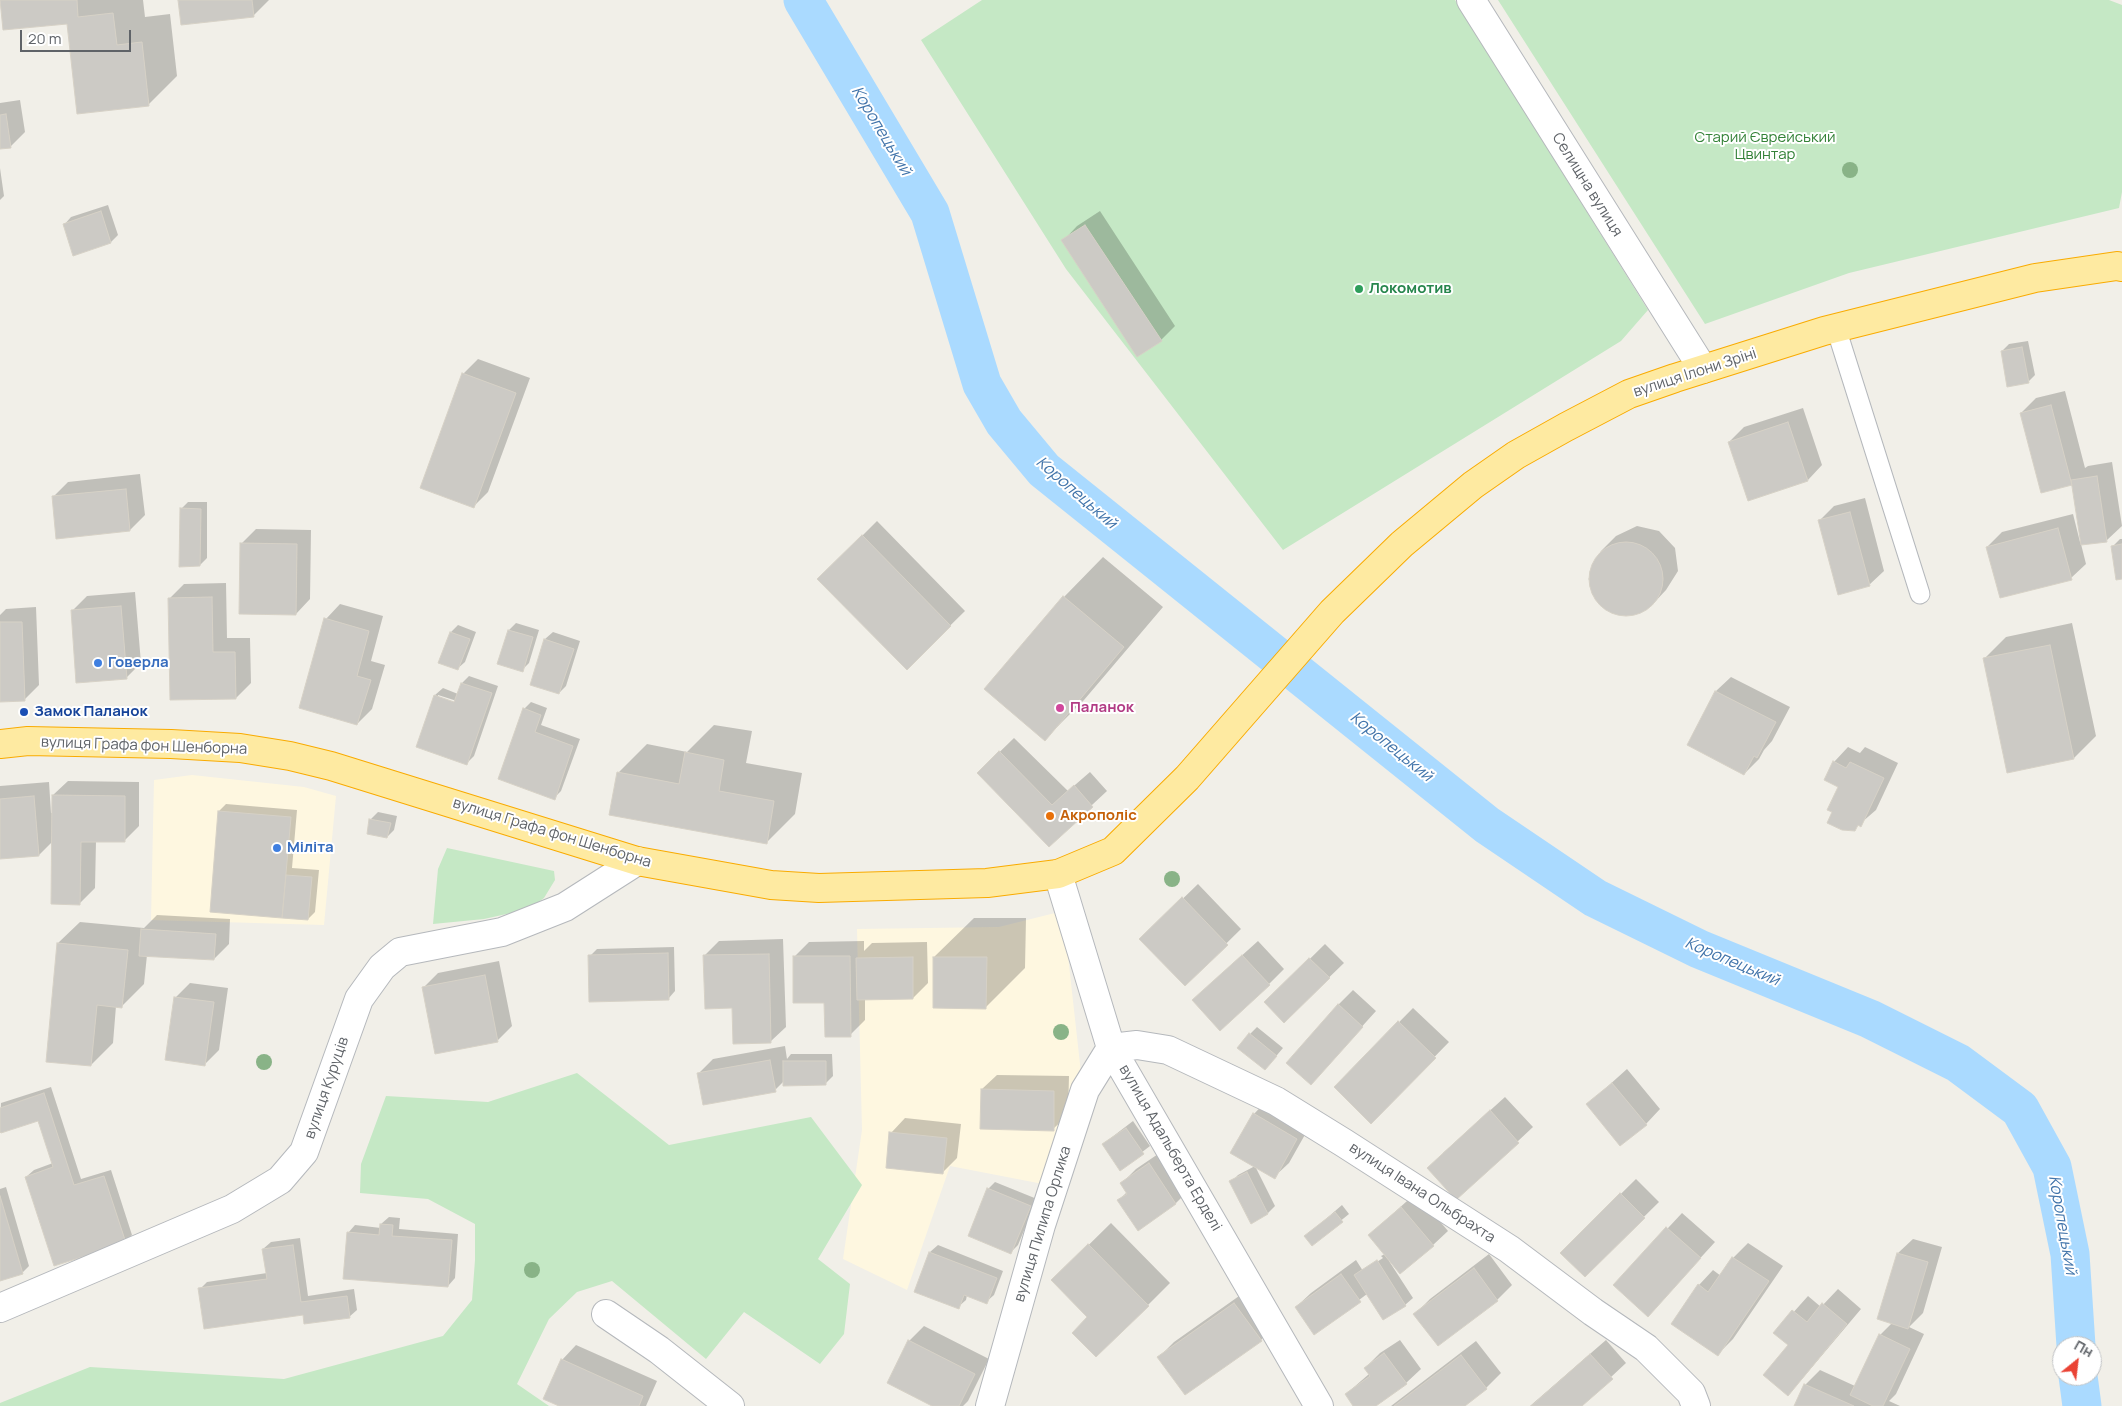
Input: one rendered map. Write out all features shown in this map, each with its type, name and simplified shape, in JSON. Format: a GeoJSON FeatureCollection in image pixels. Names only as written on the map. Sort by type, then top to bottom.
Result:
{"type":"FeatureCollection","features":[{"type":"Feature","properties":{"kind":"highway","name":"вулиця Ілони Зріні"},"geometry":{"type":"LineString","coordinates":[[1251,704],[1332,612],[1402,544],[1473,485],[1516,455],[1629,394],[1702,369],[1836,328],[2035,278],[2117,266],[2122,267]]}},
{"type":"Feature","properties":{"kind":"highway","name":"вулиця Графа фон Шенборна"},"geometry":{"type":"LineString","coordinates":[[0,744],[28,741],[171,744],[240,748],[290,756],[331,766],[636,861],[771,885],[818,888],[987,883],[1058,874],[1113,851],[1187,778],[1251,704]]}},
{"type":"Feature","properties":{"kind":"street","name":"Селищна вулиця"},"geometry":{"type":"LineString","coordinates":[[1471,0],[1702,369]]}},
{"type":"Feature","properties":{"kind":"street","name":"вулиця Куруців"},"geometry":{"type":"LineString","coordinates":[[0,1308],[232,1209],[280,1180],[304,1152],[358,999],[382,967],[400,952],[502,932],[566,907],[636,861]]}},
{"type":"Feature","properties":{"kind":"street","name":"вулиця Адальберта Ерделі"},"geometry":{"type":"LineString","coordinates":[[1058,874],[1111,1048],[1319,1406]]}},
{"type":"Feature","properties":{"kind":"street","name":"вулиця Івана Ольбрахта"},"geometry":{"type":"LineString","coordinates":[[1111,1048],[1137,1045],[1168,1050],[1276,1101],[1344,1142],[1509,1249],[1593,1312],[1646,1348],[1691,1393],[1696,1406]]}},
{"type":"Feature","properties":{"kind":"street","name":"вулиця Пилипа Орлика"},"geometry":{"type":"LineString","coordinates":[[990,1406],[1041,1225],[1085,1090],[1111,1048]]}},
{"type":"Feature","properties":{"kind":"street"},"geometry":{"type":"LineString","coordinates":[[606,1314],[660,1350],[730,1406]]}},
{"type":"Feature","properties":{"kind":"lane"},"geometry":{"type":"LineString","coordinates":[[1836,328],[1920,594]]}},
{"type":"Feature","properties":{"kind":"shaded area"},"geometry":{"type":"Polygon","coordinates":[[[192,775],[304,787],[336,796],[324,925],[151,920],[154,780],[192,775]]]}},
{"type":"Feature","properties":{"kind":"shaded area"},"geometry":{"type":"Polygon","coordinates":[[[1063,911],[1081,1073],[1043,1184],[950,1166],[907,1290],[843,1259],[862,1130],[857,929],[999,927],[1063,911]]]}},
{"type":"Feature","properties":{"kind":"green space","name":"Локомотив"},"geometry":{"type":"Polygon","coordinates":[[[982,0],[1455,0],[1648,310],[1621,341],[1283,550],[1066,269],[921,40],[982,0]]]}},
{"type":"Feature","properties":{"kind":"green space","name":"Старий Єврейський Цвинтар"},"geometry":{"type":"Polygon","coordinates":[[[1498,0],[2109,0],[2122,5],[2122,192],[2119,208],[1849,273],[1705,324],[1498,0]]]}},
{"type":"Feature","properties":{"kind":"green space"},"geometry":{"type":"Polygon","coordinates":[[[447,848],[554,871],[555,880],[544,898],[529,909],[484,919],[433,924],[438,869],[447,848]]]}},
{"type":"Feature","properties":{"kind":"green space"},"geometry":{"type":"Polygon","coordinates":[[[577,1073],[669,1145],[811,1117],[862,1185],[818,1259],[850,1284],[844,1334],[820,1364],[744,1312],[706,1359],[612,1281],[577,1292],[549,1319],[517,1384],[549,1406],[0,1406],[0,1403],[90,1367],[284,1379],[443,1336],[472,1300],[475,1224],[428,1199],[360,1193],[361,1164],[386,1096],[488,1102],[577,1073]]]}},
{"type":"Feature","properties":{"kind":"building"},"geometry":{"type":"Polygon","coordinates":[[[0,0],[77,0],[78,17],[113,13],[117,45],[142,42],[149,106],[77,114],[67,24],[3,30],[0,0]]]}},
{"type":"Feature","properties":{"kind":"building"},"geometry":{"type":"Polygon","coordinates":[[[178,0],[252,0],[254,17],[181,25],[178,0]]]}},
{"type":"Feature","properties":{"kind":"building"},"geometry":{"type":"Polygon","coordinates":[[[6,114],[11,148],[0,149],[0,115],[6,114]]]}},
{"type":"Feature","properties":{"kind":"building"},"geometry":{"type":"Polygon","coordinates":[[[101,211],[111,243],[73,256],[63,224],[101,211]]]}},
{"type":"Feature","properties":{"kind":"building"},"geometry":{"type":"Polygon","coordinates":[[[1085,225],[1162,341],[1137,357],[1061,240],[1085,225]]]}},
{"type":"Feature","properties":{"kind":"building"},"geometry":{"type":"Polygon","coordinates":[[[2022,347],[2029,383],[2007,387],[2001,351],[2022,347]]]}},
{"type":"Feature","properties":{"kind":"building"},"geometry":{"type":"Polygon","coordinates":[[[462,373],[516,393],[474,508],[420,488],[462,373]]]}},
{"type":"Feature","properties":{"kind":"building"},"geometry":{"type":"Polygon","coordinates":[[[2051,405],[2072,485],[2041,493],[2020,413],[2051,405]]]}},
{"type":"Feature","properties":{"kind":"building"},"geometry":{"type":"Polygon","coordinates":[[[1788,422],[1808,481],[1748,501],[1728,442],[1788,422]]]}},
{"type":"Feature","properties":{"kind":"building"},"geometry":{"type":"Polygon","coordinates":[[[2097,476],[2107,542],[2081,545],[2071,480],[2097,476]]]}},
{"type":"Feature","properties":{"kind":"building"},"geometry":{"type":"Polygon","coordinates":[[[126,489],[130,531],[56,539],[52,496],[126,489]]]}},
{"type":"Feature","properties":{"kind":"building"},"geometry":{"type":"Polygon","coordinates":[[[180,508],[201,509],[200,566],[179,567],[180,508]]]}},
{"type":"Feature","properties":{"kind":"building"},"geometry":{"type":"Polygon","coordinates":[[[1850,512],[1870,586],[1838,595],[1818,520],[1850,512]]]}},
{"type":"Feature","properties":{"kind":"building"},"geometry":{"type":"Polygon","coordinates":[[[2058,528],[2072,580],[2000,598],[1986,547],[2058,528]]]}},
{"type":"Feature","properties":{"kind":"building"},"geometry":{"type":"Polygon","coordinates":[[[862,535],[951,626],[907,670],[817,579],[862,535]]]}},
{"type":"Feature","properties":{"kind":"building"},"geometry":{"type":"Polygon","coordinates":[[[1626,542],[1647,548],[1657,558],[1663,579],[1657,600],[1647,610],[1626,616],[1605,610],[1595,600],[1589,579],[1595,558],[1605,548],[1626,542]]]}},
{"type":"Feature","properties":{"kind":"building"},"geometry":{"type":"Polygon","coordinates":[[[240,543],[297,544],[296,615],[239,614],[240,543]]]}},
{"type":"Feature","properties":{"kind":"building"},"geometry":{"type":"Polygon","coordinates":[[[2122,544],[2122,579],[2116,580],[2111,546],[2122,544]]]}},
{"type":"Feature","properties":{"kind":"building"},"geometry":{"type":"Polygon","coordinates":[[[1063,596],[1124,647],[1045,741],[984,689],[1063,596]]]}},
{"type":"Feature","properties":{"kind":"building"},"geometry":{"type":"Polygon","coordinates":[[[212,597],[213,652],[235,652],[236,699],[170,700],[168,598],[212,597]]]}},
{"type":"Feature","properties":{"kind":"building"},"geometry":{"type":"Polygon","coordinates":[[[121,606],[127,679],[76,683],[71,610],[121,606]]]}},
{"type":"Feature","properties":{"kind":"building"},"geometry":{"type":"Polygon","coordinates":[[[324,618],[369,631],[357,676],[371,680],[357,725],[299,708],[324,618]]]}},
{"type":"Feature","properties":{"kind":"building"},"geometry":{"type":"Polygon","coordinates":[[[0,622],[22,622],[25,701],[0,702],[0,622]]]}},
{"type":"Feature","properties":{"kind":"building"},"geometry":{"type":"Polygon","coordinates":[[[508,630],[533,637],[523,672],[497,664],[508,630]]]}},
{"type":"Feature","properties":{"kind":"building"},"geometry":{"type":"Polygon","coordinates":[[[450,632],[470,639],[458,670],[438,663],[450,632]]]}},
{"type":"Feature","properties":{"kind":"building"},"geometry":{"type":"Polygon","coordinates":[[[544,639],[574,649],[559,694],[530,685],[544,639]]]}},
{"type":"Feature","properties":{"kind":"building"},"geometry":{"type":"Polygon","coordinates":[[[2050,645],[2074,759],[2007,773],[1983,658],[2050,645]]]}},
{"type":"Feature","properties":{"kind":"building"},"geometry":{"type":"Polygon","coordinates":[[[461,683],[492,693],[467,765],[416,747],[434,695],[454,702],[461,683]]]}},
{"type":"Feature","properties":{"kind":"building"},"geometry":{"type":"Polygon","coordinates":[[[1715,691],[1776,722],[1757,758],[1754,756],[1744,775],[1687,745],[1715,691]]]}},
{"type":"Feature","properties":{"kind":"building"},"geometry":{"type":"Polygon","coordinates":[[[523,708],[541,715],[535,732],[573,746],[555,800],[498,779],[523,708]]]}},
{"type":"Feature","properties":{"kind":"building"},"geometry":{"type":"Polygon","coordinates":[[[999,751],[1052,805],[1074,785],[1093,807],[1049,847],[977,773],[999,751]]]}},
{"type":"Feature","properties":{"kind":"building"},"geometry":{"type":"Polygon","coordinates":[[[685,752],[724,760],[719,791],[774,801],[767,844],[609,815],[617,772],[679,784],[685,752]]]}},
{"type":"Feature","properties":{"kind":"building"},"geometry":{"type":"Polygon","coordinates":[[[1833,761],[1846,768],[1850,762],[1884,778],[1861,827],[1858,825],[1855,831],[1842,830],[1827,823],[1832,812],[1827,810],[1838,787],[1824,780],[1833,761]]]}},
{"type":"Feature","properties":{"kind":"building"},"geometry":{"type":"Polygon","coordinates":[[[52,795],[125,796],[125,842],[81,842],[80,905],[51,904],[52,795]]]}},
{"type":"Feature","properties":{"kind":"building"},"geometry":{"type":"Polygon","coordinates":[[[34,796],[39,856],[0,859],[0,799],[34,796]]]}},
{"type":"Feature","properties":{"kind":"building"},"geometry":{"type":"Polygon","coordinates":[[[218,811],[291,817],[282,918],[210,912],[218,811]]]}},
{"type":"Feature","properties":{"kind":"building"},"geometry":{"type":"Polygon","coordinates":[[[369,819],[391,823],[387,838],[367,834],[369,819]]]}},
{"type":"Feature","properties":{"kind":"building"},"geometry":{"type":"Polygon","coordinates":[[[286,875],[312,877],[308,920],[282,918],[286,875]]]}},
{"type":"Feature","properties":{"kind":"building"},"geometry":{"type":"Polygon","coordinates":[[[1182,897],[1228,945],[1185,986],[1139,939],[1182,897]]]}},
{"type":"Feature","properties":{"kind":"building"},"geometry":{"type":"Polygon","coordinates":[[[141,929],[216,934],[214,960],[139,956],[141,929]]]}},
{"type":"Feature","properties":{"kind":"building"},"geometry":{"type":"Polygon","coordinates":[[[57,943],[128,950],[122,1008],[97,1005],[91,1066],[46,1062],[57,943]]]}},
{"type":"Feature","properties":{"kind":"building"},"geometry":{"type":"Polygon","coordinates":[[[668,953],[669,1000],[589,1002],[588,955],[668,953]]]}},
{"type":"Feature","properties":{"kind":"building"},"geometry":{"type":"Polygon","coordinates":[[[769,954],[771,1043],[733,1044],[732,1008],[705,1009],[703,955],[769,954]]]}},
{"type":"Feature","properties":{"kind":"building"},"geometry":{"type":"Polygon","coordinates":[[[1242,955],[1270,985],[1220,1031],[1192,1000],[1242,955]]]}},
{"type":"Feature","properties":{"kind":"building"},"geometry":{"type":"Polygon","coordinates":[[[793,956],[850,956],[851,1037],[825,1037],[824,1003],[793,1003],[793,956]]]}},
{"type":"Feature","properties":{"kind":"building"},"geometry":{"type":"Polygon","coordinates":[[[913,957],[913,999],[857,1000],[856,958],[913,957]]]}},
{"type":"Feature","properties":{"kind":"building"},"geometry":{"type":"Polygon","coordinates":[[[933,957],[987,957],[986,1009],[933,1008],[933,957]]]}},
{"type":"Feature","properties":{"kind":"building"},"geometry":{"type":"Polygon","coordinates":[[[1309,958],[1330,978],[1284,1023],[1264,1002],[1309,958]]]}},
{"type":"Feature","properties":{"kind":"building"},"geometry":{"type":"Polygon","coordinates":[[[485,975],[498,1042],[435,1054],[422,987],[485,975]]]}},
{"type":"Feature","properties":{"kind":"building"},"geometry":{"type":"Polygon","coordinates":[[[174,997],[214,1002],[205,1066],[165,1060],[174,997]]]}},
{"type":"Feature","properties":{"kind":"building"},"geometry":{"type":"Polygon","coordinates":[[[1338,1004],[1363,1027],[1311,1085],[1286,1063],[1338,1004]]]}},
{"type":"Feature","properties":{"kind":"building"},"geometry":{"type":"Polygon","coordinates":[[[1398,1021],[1436,1058],[1371,1124],[1334,1087],[1398,1021]]]}},
{"type":"Feature","properties":{"kind":"building"},"geometry":{"type":"Polygon","coordinates":[[[1249,1033],[1277,1056],[1265,1070],[1237,1048],[1249,1033]]]}},
{"type":"Feature","properties":{"kind":"building"},"geometry":{"type":"Polygon","coordinates":[[[770,1060],[776,1092],[703,1105],[697,1073],[770,1060]]]}},
{"type":"Feature","properties":{"kind":"building"},"geometry":{"type":"Polygon","coordinates":[[[783,1061],[826,1061],[826,1085],[783,1086],[783,1061]]]}},
{"type":"Feature","properties":{"kind":"building"},"geometry":{"type":"Polygon","coordinates":[[[1612,1083],[1647,1125],[1620,1146],[1586,1104],[1612,1083]]]}},
{"type":"Feature","properties":{"kind":"building"},"geometry":{"type":"Polygon","coordinates":[[[981,1089],[1054,1091],[1054,1131],[980,1129],[981,1089]]]}},
{"type":"Feature","properties":{"kind":"building"},"geometry":{"type":"Polygon","coordinates":[[[44,1093],[74,1185],[104,1176],[126,1243],[54,1266],[25,1177],[53,1167],[38,1121],[0,1132],[0,1108],[44,1093]]]}},
{"type":"Feature","properties":{"kind":"building"},"geometry":{"type":"Polygon","coordinates":[[[1490,1110],[1519,1143],[1456,1200],[1427,1168],[1490,1110]]]}},
{"type":"Feature","properties":{"kind":"building"},"geometry":{"type":"Polygon","coordinates":[[[1253,1113],[1297,1139],[1275,1179],[1230,1153],[1253,1113]]]}},
{"type":"Feature","properties":{"kind":"building"},"geometry":{"type":"Polygon","coordinates":[[[1126,1128],[1144,1154],[1120,1171],[1102,1144],[1126,1128]]]}},
{"type":"Feature","properties":{"kind":"building"},"geometry":{"type":"Polygon","coordinates":[[[889,1132],[947,1138],[943,1174],[886,1168],[889,1132]]]}},
{"type":"Feature","properties":{"kind":"building"},"geometry":{"type":"Polygon","coordinates":[[[1149,1163],[1176,1204],[1138,1231],[1117,1200],[1127,1194],[1120,1183],[1149,1163]]]}},
{"type":"Feature","properties":{"kind":"building"},"geometry":{"type":"Polygon","coordinates":[[[1247,1172],[1268,1214],[1251,1224],[1229,1181],[1247,1172]]]}},
{"type":"Feature","properties":{"kind":"building"},"geometry":{"type":"Polygon","coordinates":[[[987,1188],[1031,1206],[1011,1254],[968,1236],[987,1188]]]}},
{"type":"Feature","properties":{"kind":"building"},"geometry":{"type":"Polygon","coordinates":[[[1620,1193],[1645,1218],[1585,1277],[1560,1253],[1620,1193]]]}},
{"type":"Feature","properties":{"kind":"building"},"geometry":{"type":"Polygon","coordinates":[[[0,1196],[23,1274],[0,1281],[0,1196]]]}},
{"type":"Feature","properties":{"kind":"building"},"geometry":{"type":"Polygon","coordinates":[[[1401,1207],[1434,1246],[1400,1274],[1368,1235],[1401,1207]]]}},
{"type":"Feature","properties":{"kind":"building"},"geometry":{"type":"Polygon","coordinates":[[[1335,1212],[1343,1222],[1312,1246],[1304,1236],[1335,1212]]]}},
{"type":"Feature","properties":{"kind":"building"},"geometry":{"type":"Polygon","coordinates":[[[380,1224],[393,1225],[392,1236],[452,1240],[448,1287],[343,1279],[347,1232],[379,1235],[380,1224]]]}},
{"type":"Feature","properties":{"kind":"building"},"geometry":{"type":"Polygon","coordinates":[[[1666,1227],[1701,1258],[1648,1317],[1613,1285],[1666,1227]]]}},
{"type":"Feature","properties":{"kind":"building"},"geometry":{"type":"Polygon","coordinates":[[[1088,1244],[1149,1306],[1096,1357],[1072,1333],[1087,1317],[1051,1280],[1088,1244]]]}},
{"type":"Feature","properties":{"kind":"building"},"geometry":{"type":"Polygon","coordinates":[[[293,1245],[301,1302],[347,1296],[350,1318],[304,1324],[303,1315],[204,1329],[198,1288],[267,1279],[262,1249],[293,1245]]]}},
{"type":"Feature","properties":{"kind":"building"},"geometry":{"type":"Polygon","coordinates":[[[929,1252],[997,1278],[987,1304],[964,1295],[959,1309],[914,1292],[929,1252]]]}},
{"type":"Feature","properties":{"kind":"building"},"geometry":{"type":"Polygon","coordinates":[[[1897,1253],[1928,1262],[1908,1329],[1877,1319],[1897,1253]]]}},
{"type":"Feature","properties":{"kind":"building"},"geometry":{"type":"Polygon","coordinates":[[[1732,1257],[1769,1281],[1718,1356],[1671,1324],[1698,1284],[1708,1292],[1732,1257]]]}},
{"type":"Feature","properties":{"kind":"building"},"geometry":{"type":"Polygon","coordinates":[[[1377,1260],[1406,1306],[1383,1320],[1354,1275],[1377,1260]]]}},
{"type":"Feature","properties":{"kind":"building"},"geometry":{"type":"Polygon","coordinates":[[[1474,1268],[1498,1301],[1438,1346],[1413,1314],[1474,1268]]]}},
{"type":"Feature","properties":{"kind":"building"},"geometry":{"type":"Polygon","coordinates":[[[1341,1274],[1361,1302],[1314,1335],[1295,1307],[1341,1274]]]}},
{"type":"Feature","properties":{"kind":"building"},"geometry":{"type":"Polygon","coordinates":[[[1234,1303],[1262,1341],[1185,1395],[1157,1357],[1234,1303]]]}},
{"type":"Feature","properties":{"kind":"building"},"geometry":{"type":"Polygon","coordinates":[[[1822,1303],[1847,1324],[1788,1396],[1763,1375],[1788,1345],[1773,1333],[1792,1310],[1807,1322],[1822,1303]]]}},
{"type":"Feature","properties":{"kind":"building"},"geometry":{"type":"Polygon","coordinates":[[[1879,1334],[1910,1349],[1883,1406],[1873,1406],[1850,1395],[1879,1334]]]}},
{"type":"Feature","properties":{"kind":"building"},"geometry":{"type":"Polygon","coordinates":[[[908,1340],[975,1374],[959,1406],[932,1406],[887,1383],[908,1340]]]}},
{"type":"Feature","properties":{"kind":"building"},"geometry":{"type":"Polygon","coordinates":[[[1384,1353],[1407,1384],[1376,1406],[1353,1406],[1345,1394],[1370,1376],[1364,1368],[1384,1353]]]}},
{"type":"Feature","properties":{"kind":"building"},"geometry":{"type":"Polygon","coordinates":[[[1590,1354],[1613,1379],[1582,1406],[1531,1406],[1590,1354]]]}},
{"type":"Feature","properties":{"kind":"building"},"geometry":{"type":"Polygon","coordinates":[[[1461,1355],[1487,1389],[1465,1406],[1394,1406],[1461,1355]]]}},
{"type":"Feature","properties":{"kind":"building"},"geometry":{"type":"Polygon","coordinates":[[[561,1359],[643,1396],[639,1406],[559,1406],[543,1399],[561,1359]]]}},
{"type":"Feature","properties":{"kind":"building"},"geometry":{"type":"Polygon","coordinates":[[[1804,1384],[1854,1406],[1794,1406],[1804,1384]]]}},
{"type":"Feature","properties":{"kind":"waterway","name":"Коропецький"},"geometry":{"type":"LineString","coordinates":[[803,0],[930,213],[982,384],[1004,422],[1044,470],[1487,825],[1595,898],[1699,949],[1870,1019],[1958,1063],[2020,1109],[2052,1167],[2070,1254],[2075,1336]]}},
{"type":"Feature","properties":{"kind":"waterway","name":"Коропецький"},"geometry":{"type":"LineString","coordinates":[[2079,1386],[2082,1406]]}},
{"type":"Feature","properties":{"kind":"place","name":"Локомотив"},"geometry":{"type":"Point","coordinates":[1359,289]}},
{"type":"Feature","properties":{"kind":"place","name":"Говерла"},"geometry":{"type":"Point","coordinates":[98,663]}},
{"type":"Feature","properties":{"kind":"place","name":"Паланок"},"geometry":{"type":"Point","coordinates":[1060,708]}},
{"type":"Feature","properties":{"kind":"place","name":"Замок Паланок"},"geometry":{"type":"Point","coordinates":[24,712]}},
{"type":"Feature","properties":{"kind":"place","name":"Акрополіс"},"geometry":{"type":"Point","coordinates":[1050,816]}},
{"type":"Feature","properties":{"kind":"place","name":"Міліта"},"geometry":{"type":"Point","coordinates":[277,848]}}]}
